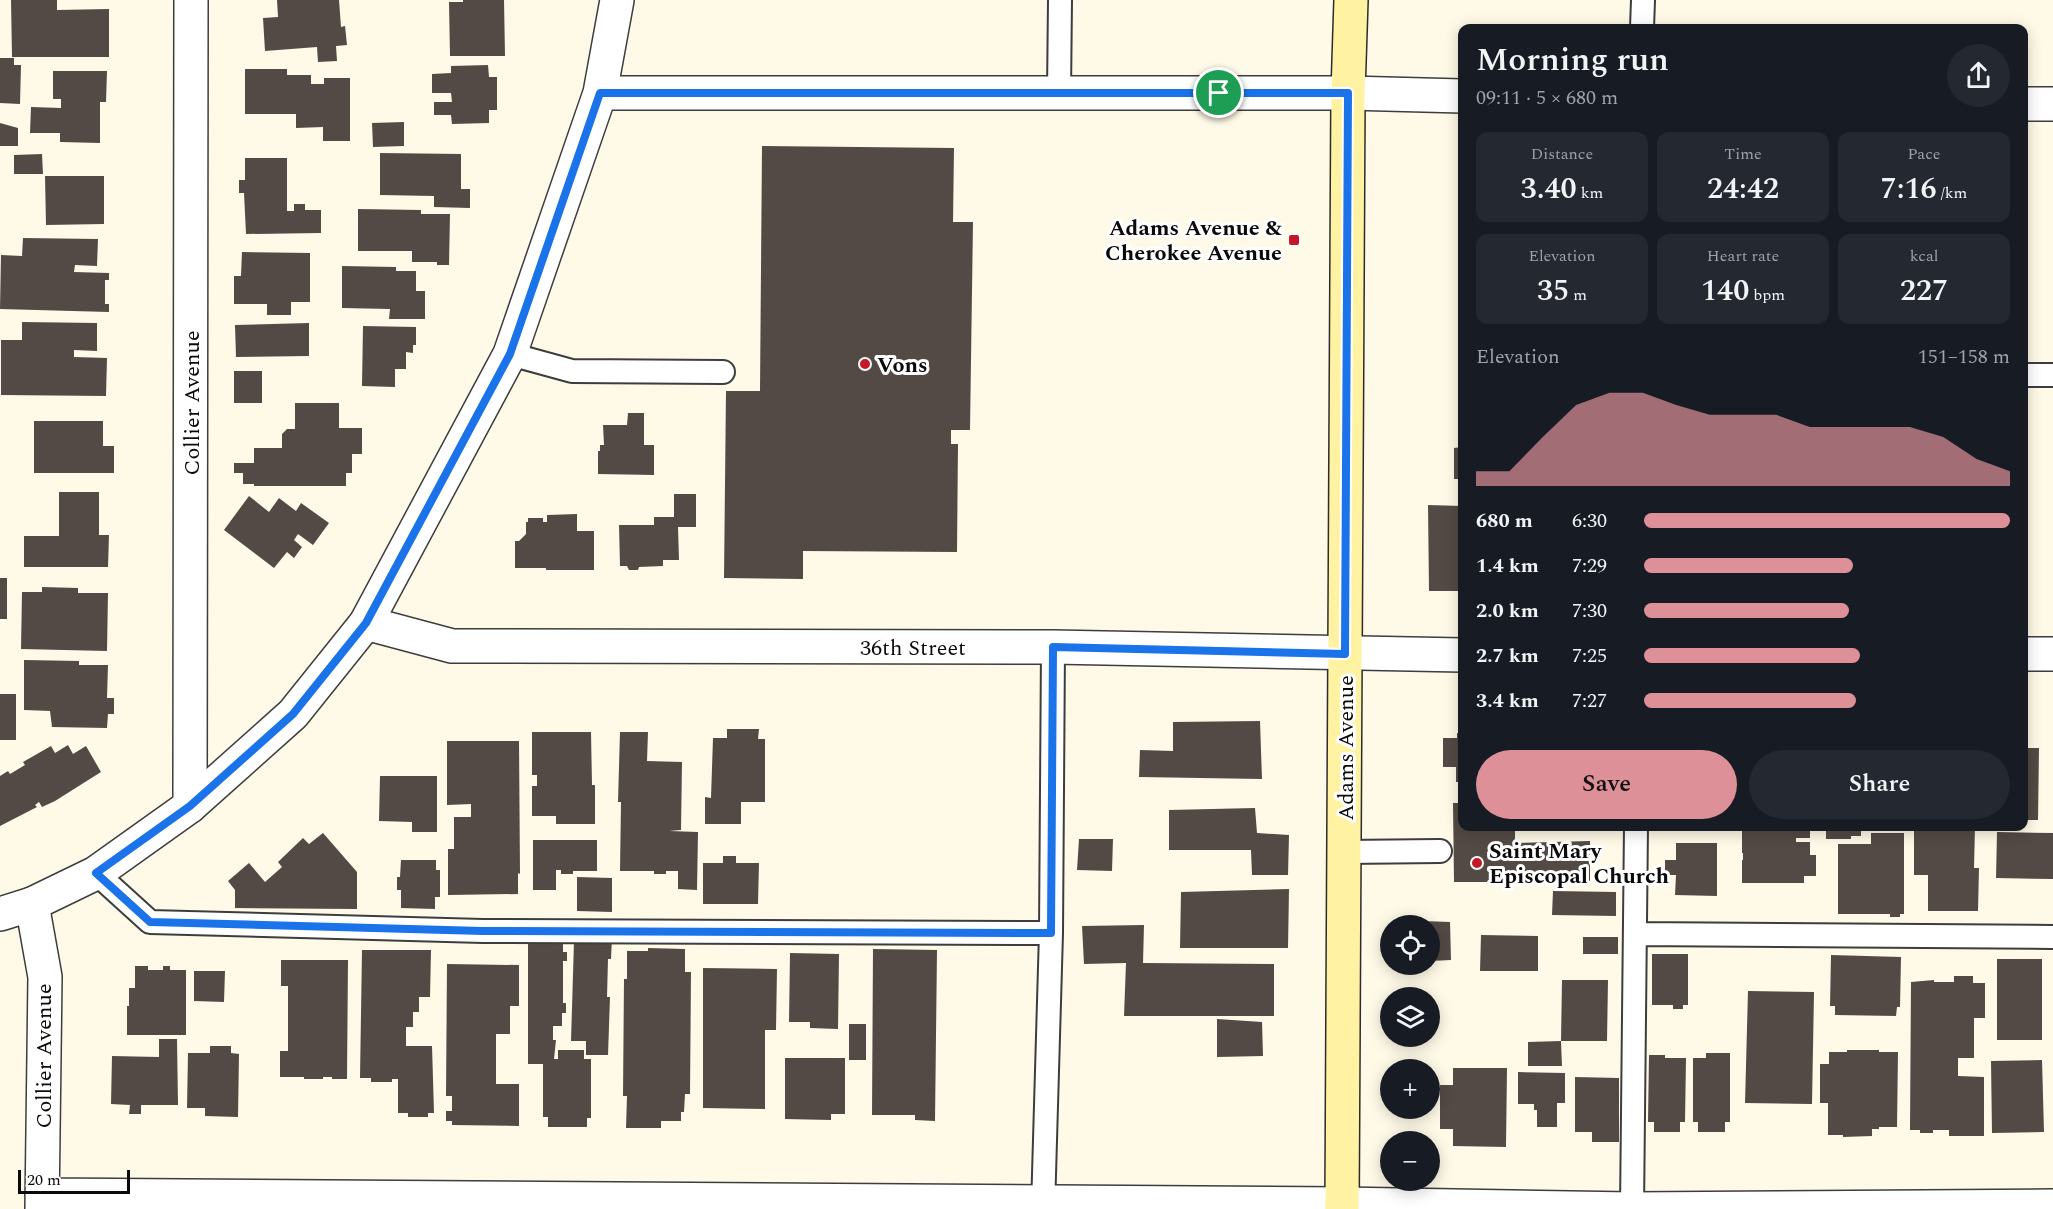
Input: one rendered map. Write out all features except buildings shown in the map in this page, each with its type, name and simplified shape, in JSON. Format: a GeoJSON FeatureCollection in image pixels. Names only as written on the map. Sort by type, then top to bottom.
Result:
{"type":"FeatureCollection","features":[{"type":"Feature","properties":{"kind":"main road","name":"Adams Avenue"},"geometry":{"type":"LineString","coordinates":[[1342,1206],[1348,93],[1351,0]]}},
{"type":"Feature","properties":{"kind":"street","name":"Collier Avenue"},"geometry":{"type":"LineString","coordinates":[[190,806],[191,0]]}},
{"type":"Feature","properties":{"kind":"street"},"geometry":{"type":"LineString","coordinates":[[0,914],[32,904],[96,873],[190,806],[293,714],[366,623],[510,354],[600,93],[617,0]]}},
{"type":"Feature","properties":{"kind":"street"},"geometry":{"type":"LineString","coordinates":[[600,93],[1348,93],[1458,96]]}},
{"type":"Feature","properties":{"kind":"street"},"geometry":{"type":"LineString","coordinates":[[2028,104],[2053,105]]}},
{"type":"Feature","properties":{"kind":"street","name":"36th Street"},"geometry":{"type":"LineString","coordinates":[[366,623],[452,646],[1053,647],[1458,655]]}},
{"type":"Feature","properties":{"kind":"street"},"geometry":{"type":"LineString","coordinates":[[2028,654],[2053,654]]}},
{"type":"Feature","properties":{"kind":"street","name":"Collier Avenue"},"geometry":{"type":"LineString","coordinates":[[32,904],[45,977],[42,1202]]}},
{"type":"Feature","properties":{"kind":"street"},"geometry":{"type":"LineString","coordinates":[[42,1202],[1632,1209],[2053,1206]]}},
{"type":"Feature","properties":{"kind":"lane"},"geometry":{"type":"LineString","coordinates":[[1059,93],[1060,0]]}},
{"type":"Feature","properties":{"kind":"lane"},"geometry":{"type":"LineString","coordinates":[[1642,24],[1643,0]]}},
{"type":"Feature","properties":{"kind":"lane"},"geometry":{"type":"LineString","coordinates":[[510,354],[573,371],[723,372]]}},
{"type":"Feature","properties":{"kind":"lane"},"geometry":{"type":"LineString","coordinates":[[2028,375],[2053,375]]}},
{"type":"Feature","properties":{"kind":"lane"},"geometry":{"type":"LineString","coordinates":[[1043,1206],[1051,933],[1053,647]]}},
{"type":"Feature","properties":{"kind":"lane"},"geometry":{"type":"LineString","coordinates":[[1632,1209],[1636,831]]}},
{"type":"Feature","properties":{"kind":"lane"},"geometry":{"type":"LineString","coordinates":[[1344,852],[1440,851]]}},
{"type":"Feature","properties":{"kind":"lane"},"geometry":{"type":"LineString","coordinates":[[96,873],[150,922],[483,931],[1051,933]]}},
{"type":"Feature","properties":{"kind":"lane"},"geometry":{"type":"LineString","coordinates":[[1636,934],[2053,937]]}},
{"type":"Feature","properties":{"kind":"place","name":"Adams Avenue & Cherokee Avenue"},"geometry":{"type":"Point","coordinates":[1294,240]}},
{"type":"Feature","properties":{"kind":"place","name":"Vons"},"geometry":{"type":"Point","coordinates":[865,364]}},
{"type":"Feature","properties":{"kind":"place","name":"Saint Mary Episcopal Church"},"geometry":{"type":"Point","coordinates":[1477,863]}},
{"type":"Feature","properties":{"kind":"route"},"geometry":{"type":"LineString","coordinates":[[600,93],[1219,93],[1348,93],[1345,654],[1053,647],[1051,933],[483,931],[150,922],[96,873],[190,806],[293,714],[366,623],[510,354],[600,93]]}}]}
